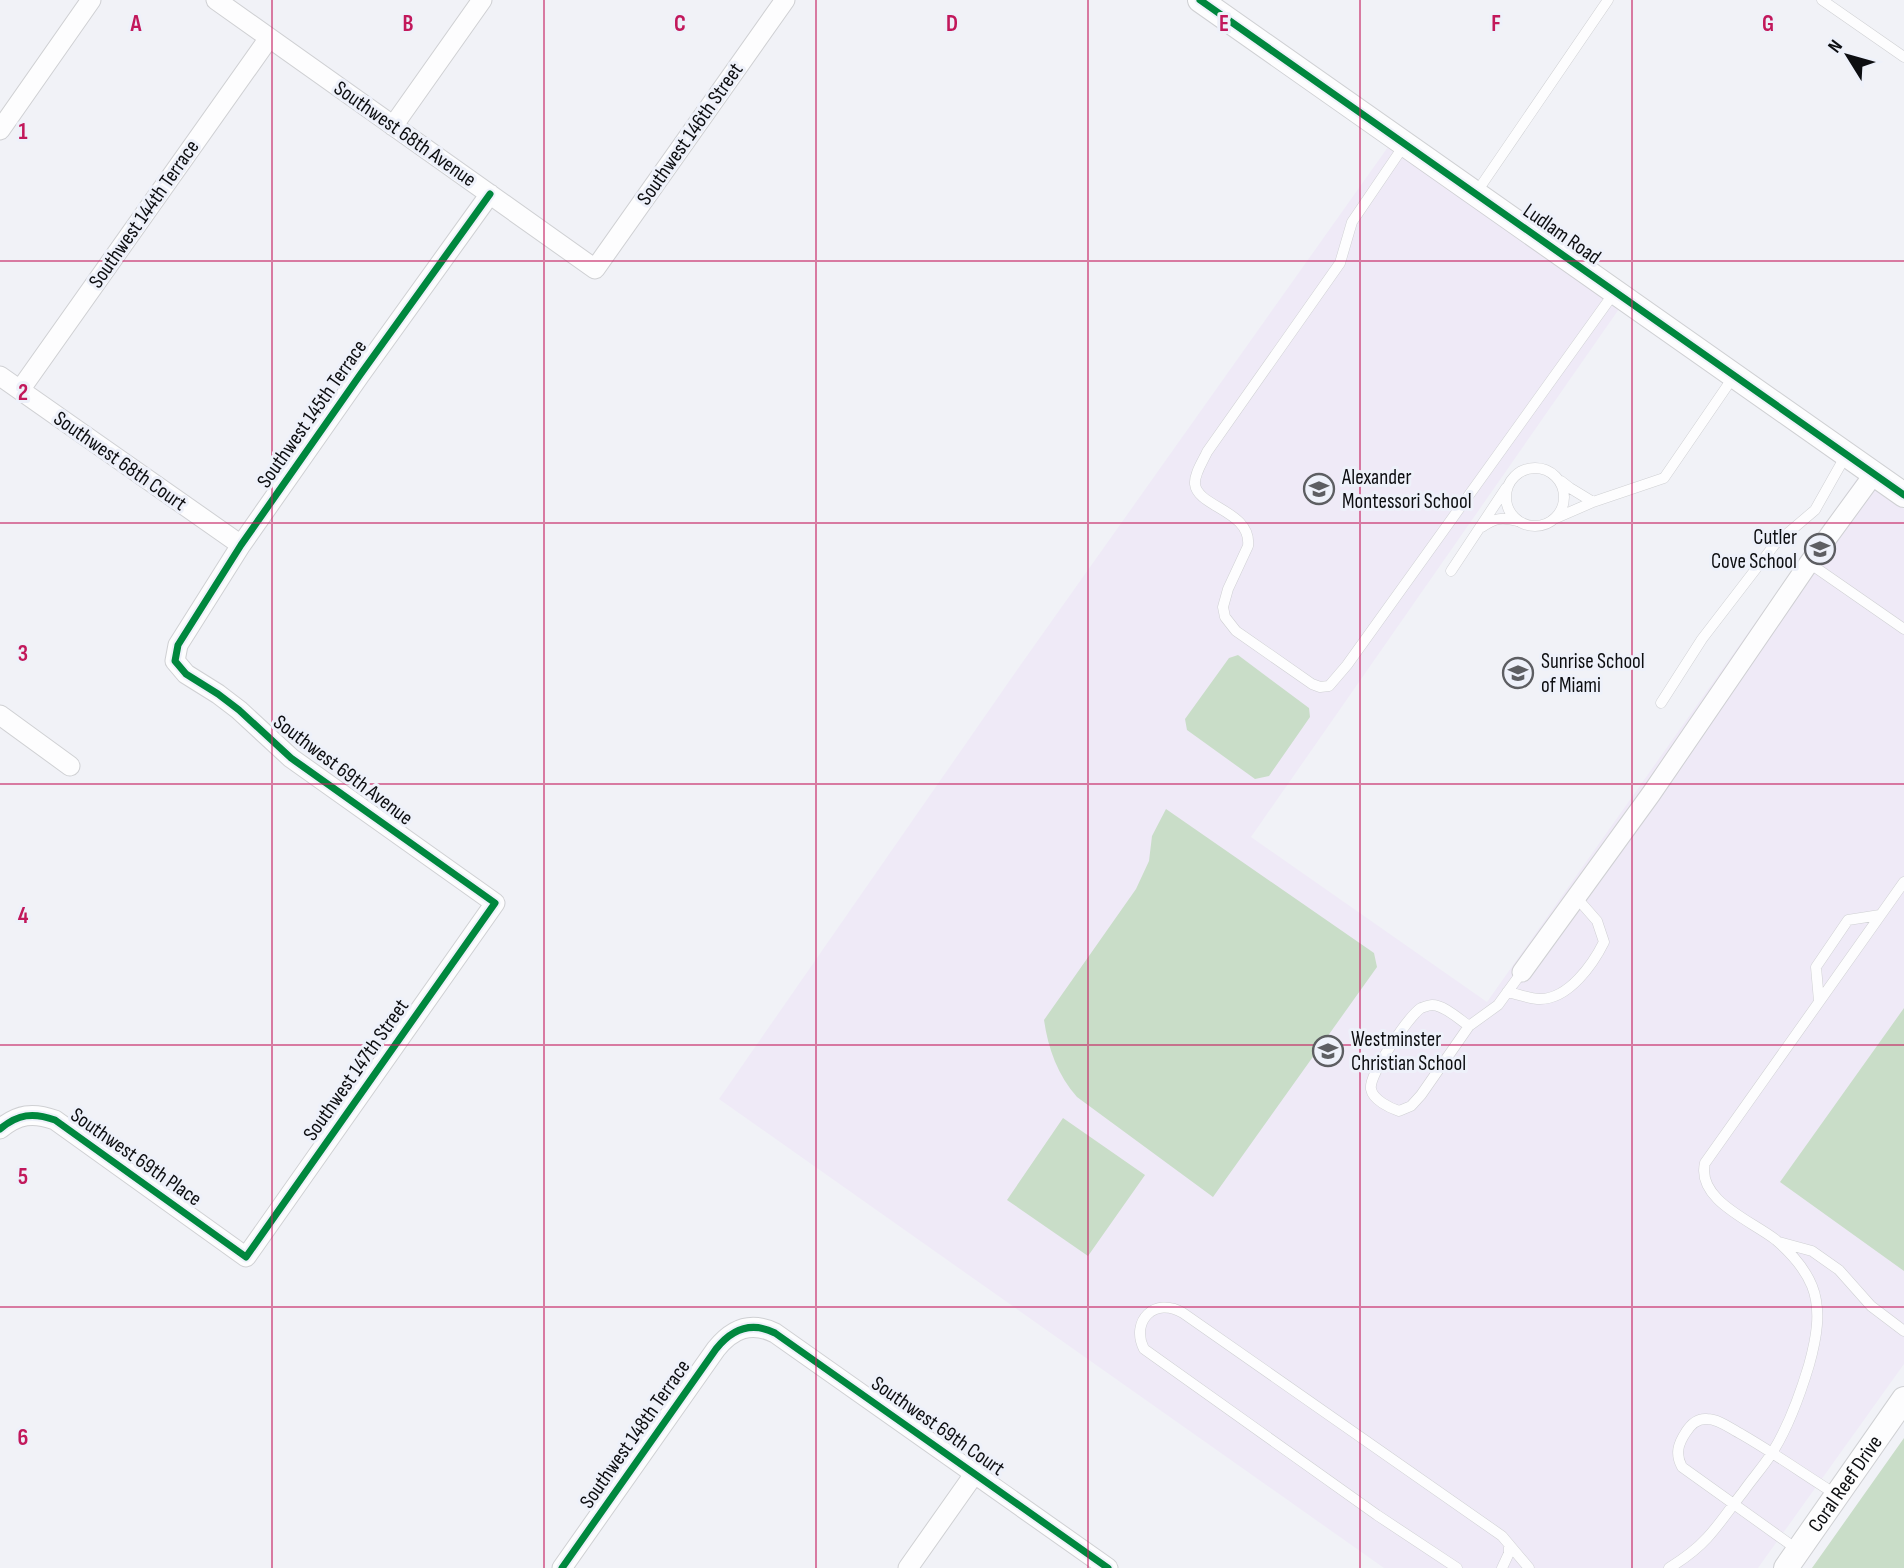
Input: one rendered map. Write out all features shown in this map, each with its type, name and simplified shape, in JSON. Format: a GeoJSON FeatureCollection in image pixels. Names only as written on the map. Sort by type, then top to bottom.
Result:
{"type":"FeatureCollection","features":[{"type":"Feature","properties":{"kind":"street"},"geometry":{"type":"LineString","coordinates":[[0,130],[91,0]]}},
{"type":"Feature","properties":{"kind":"street","name":"Southwest 68th Avenue"},"geometry":{"type":"LineString","coordinates":[[216,0],[595,269]]}},
{"type":"Feature","properties":{"kind":"street"},"geometry":{"type":"LineString","coordinates":[[393,126],[482,0]]}},
{"type":"Feature","properties":{"kind":"street","name":"Southwest 146th Street"},"geometry":{"type":"LineString","coordinates":[[595,269],[785,0]]}},
{"type":"Feature","properties":{"kind":"street","name":"Ludlam Road"},"geometry":{"type":"LineString","coordinates":[[1200,0],[1904,495]]}},
{"type":"Feature","properties":{"kind":"street","name":"Southwest 144th Terrace"},"geometry":{"type":"LineString","coordinates":[[20,390],[269,38]]}},
{"type":"Feature","properties":{"kind":"street","name":"Southwest 145th Terrace"},"geometry":{"type":"LineString","coordinates":[[175,661],[178,645],[241,545],[490,194]]}},
{"type":"Feature","properties":{"kind":"street","name":"Southwest 68th Court"},"geometry":{"type":"LineString","coordinates":[[0,376],[241,545]]}},
{"type":"Feature","properties":{"kind":"street"},"geometry":{"type":"LineString","coordinates":[[1522,972],[1651,794],[1809,563],[1874,474]]}},
{"type":"Feature","properties":{"kind":"street","name":"Southwest 69th Avenue"},"geometry":{"type":"LineString","coordinates":[[175,661],[186,674],[239,710],[291,758],[495,904]]}},
{"type":"Feature","properties":{"kind":"street"},"geometry":{"type":"LineString","coordinates":[[0,715],[71,766]]}},
{"type":"Feature","properties":{"kind":"street","name":"Southwest 147th Street"},"geometry":{"type":"LineString","coordinates":[[246,1257],[495,904]]}},
{"type":"Feature","properties":{"kind":"street","name":"Southwest 69th Place"},"geometry":{"type":"LineString","coordinates":[[0,1129],[19,1116],[37,1115],[55,1120],[246,1257]]}},
{"type":"Feature","properties":{"kind":"street","name":"Southwest 69th Court"},"geometry":{"type":"LineString","coordinates":[[743,1328],[758,1327],[775,1333],[1108,1568]]}},
{"type":"Feature","properties":{"kind":"street","name":"Southwest 148th Terrace"},"geometry":{"type":"LineString","coordinates":[[562,1568],[716,1349],[727,1337],[743,1328]]}},
{"type":"Feature","properties":{"kind":"street","name":"Coral Reef Drive"},"geometry":{"type":"LineString","coordinates":[[1792,1559],[1904,1399]]}},
{"type":"Feature","properties":{"kind":"street"},"geometry":{"type":"LineString","coordinates":[[908,1568],[975,1473]]}},
{"type":"Feature","properties":{"kind":"lane"},"geometry":{"type":"LineString","coordinates":[[1476,194],[1608,0]]}},
{"type":"Feature","properties":{"kind":"lane"},"geometry":{"type":"LineString","coordinates":[[1822,0],[1904,57]]}},
{"type":"Feature","properties":{"kind":"lane"},"geometry":{"type":"LineString","coordinates":[[1405,144],[1352,222],[1340,263],[1207,452],[1196,476],[1195,484],[1199,494],[1236,519],[1244,528],[1248,539],[1248,546],[1228,589],[1223,607],[1225,617],[1236,631],[1312,684],[1329,686],[1347,665],[1615,293]]}},
{"type":"Feature","properties":{"kind":"lane"},"geometry":{"type":"LineString","coordinates":[[1479,529],[1494,519],[1504,518],[1536,527],[1593,502],[1664,478],[1734,376]]}},
{"type":"Feature","properties":{"kind":"lane"},"geometry":{"type":"LineString","coordinates":[[1661,703],[1702,639],[1774,544],[1815,510],[1846,454]]}},
{"type":"Feature","properties":{"kind":"lane"},"geometry":{"type":"LineString","coordinates":[[1451,571],[1513,477],[1521,471],[1539,468],[1548,471],[1593,502]]}},
{"type":"Feature","properties":{"kind":"lane"},"geometry":{"type":"LineString","coordinates":[[1554,519],[1564,502],[1564,492],[1556,476]]}},
{"type":"Feature","properties":{"kind":"lane"},"geometry":{"type":"LineString","coordinates":[[1508,485],[1506,505],[1517,521]]}},
{"type":"Feature","properties":{"kind":"lane"},"geometry":{"type":"LineString","coordinates":[[1809,563],[1904,629]]}},
{"type":"Feature","properties":{"kind":"lane"},"geometry":{"type":"LineString","coordinates":[[1669,1568],[1707,1539],[1772,1452],[1798,1399],[1812,1353],[1817,1318],[1813,1288],[1807,1275],[1777,1241],[1717,1199],[1706,1182],[1704,1167],[1708,1157],[1904,882]]}},
{"type":"Feature","properties":{"kind":"lane"},"geometry":{"type":"LineString","coordinates":[[1507,992],[1541,999],[1559,994],[1580,978],[1596,958],[1604,942],[1597,921],[1576,897]]}},
{"type":"Feature","properties":{"kind":"lane"},"geometry":{"type":"LineString","coordinates":[[1819,1001],[1816,967],[1849,920],[1880,915]]}},
{"type":"Feature","properties":{"kind":"lane"},"geometry":{"type":"LineString","coordinates":[[1469,1026],[1440,1007],[1422,1007],[1378,1065],[1370,1088],[1373,1095],[1388,1107],[1399,1111],[1410,1106],[1469,1026],[1498,1005],[1522,972]]}},
{"type":"Feature","properties":{"kind":"lane"},"geometry":{"type":"LineString","coordinates":[[1777,1241],[1812,1251],[1839,1270],[1871,1306],[1904,1331]]}},
{"type":"Feature","properties":{"kind":"lane"},"geometry":{"type":"LineString","coordinates":[[1457,1568],[1377,1515],[1144,1349],[1139,1333],[1147,1315],[1165,1306],[1183,1313],[1502,1536],[1529,1568]]}},
{"type":"Feature","properties":{"kind":"lane"},"geometry":{"type":"LineString","coordinates":[[1792,1559],[1733,1505],[1680,1464],[1678,1447],[1689,1427],[1699,1419],[1714,1420],[1772,1452],[1837,1495]]}},
{"type":"Feature","properties":{"kind":"lane"},"geometry":{"type":"LineString","coordinates":[[1502,1568],[1509,1553],[1509,1545]]}},
{"type":"Feature","properties":{"kind":"shaded area","name":"Westminster Christian School"},"geometry":{"type":"Polygon","coordinates":[[[1388,147],[1619,309],[1251,837],[1487,1002],[1859,476],[1904,509],[1904,1364],[1758,1568],[1384,1568],[719,1099],[1017,670],[1388,147]]]}},
{"type":"Feature","properties":{"kind":"green space"},"geometry":{"type":"Polygon","coordinates":[[[1238,655],[1309,708],[1310,717],[1269,776],[1255,779],[1187,730],[1185,719],[1229,658],[1238,655]]]}},
{"type":"Feature","properties":{"kind":"green space"},"geometry":{"type":"Polygon","coordinates":[[[1166,809],[1374,953],[1377,967],[1213,1197],[1077,1097],[1064,1080],[1055,1061],[1044,1020],[1136,889],[1149,861],[1152,836],[1166,809]]]}},
{"type":"Feature","properties":{"kind":"green space"},"geometry":{"type":"Polygon","coordinates":[[[1904,1008],[1904,1271],[1780,1182],[1904,1008]]]}},
{"type":"Feature","properties":{"kind":"green space"},"geometry":{"type":"Polygon","coordinates":[[[1063,1118],[1145,1175],[1088,1256],[1007,1200],[1063,1118]]]}},
{"type":"Feature","properties":{"kind":"green space"},"geometry":{"type":"Polygon","coordinates":[[[1904,1438],[1904,1568],[1812,1568],[1904,1438]]]}},
{"type":"Feature","properties":{"kind":"cycle path"},"geometry":{"type":"LineString","coordinates":[[1200,0],[1904,495]]}},
{"type":"Feature","properties":{"kind":"cycle path"},"geometry":{"type":"LineString","coordinates":[[0,1129],[13,1120],[26,1116],[55,1120],[246,1257],[495,903],[291,758],[239,710],[186,674],[175,661],[178,645],[241,545],[490,194]]}},
{"type":"Feature","properties":{"kind":"cycle path"},"geometry":{"type":"LineString","coordinates":[[562,1568],[716,1349],[735,1332],[750,1328],[766,1329],[775,1333],[1108,1568]]}},
{"type":"Feature","properties":{"kind":"place","name":"Alexander Montessori School"},"geometry":{"type":"Point","coordinates":[1319,489]}},
{"type":"Feature","properties":{"kind":"place","name":"Cutler Cove School"},"geometry":{"type":"Point","coordinates":[1820,549]}},
{"type":"Feature","properties":{"kind":"place","name":"Sunrise School of Miami"},"geometry":{"type":"Point","coordinates":[1518,673]}},
{"type":"Feature","properties":{"kind":"place","name":"Westminster Christian School"},"geometry":{"type":"Point","coordinates":[1328,1051]}}]}
